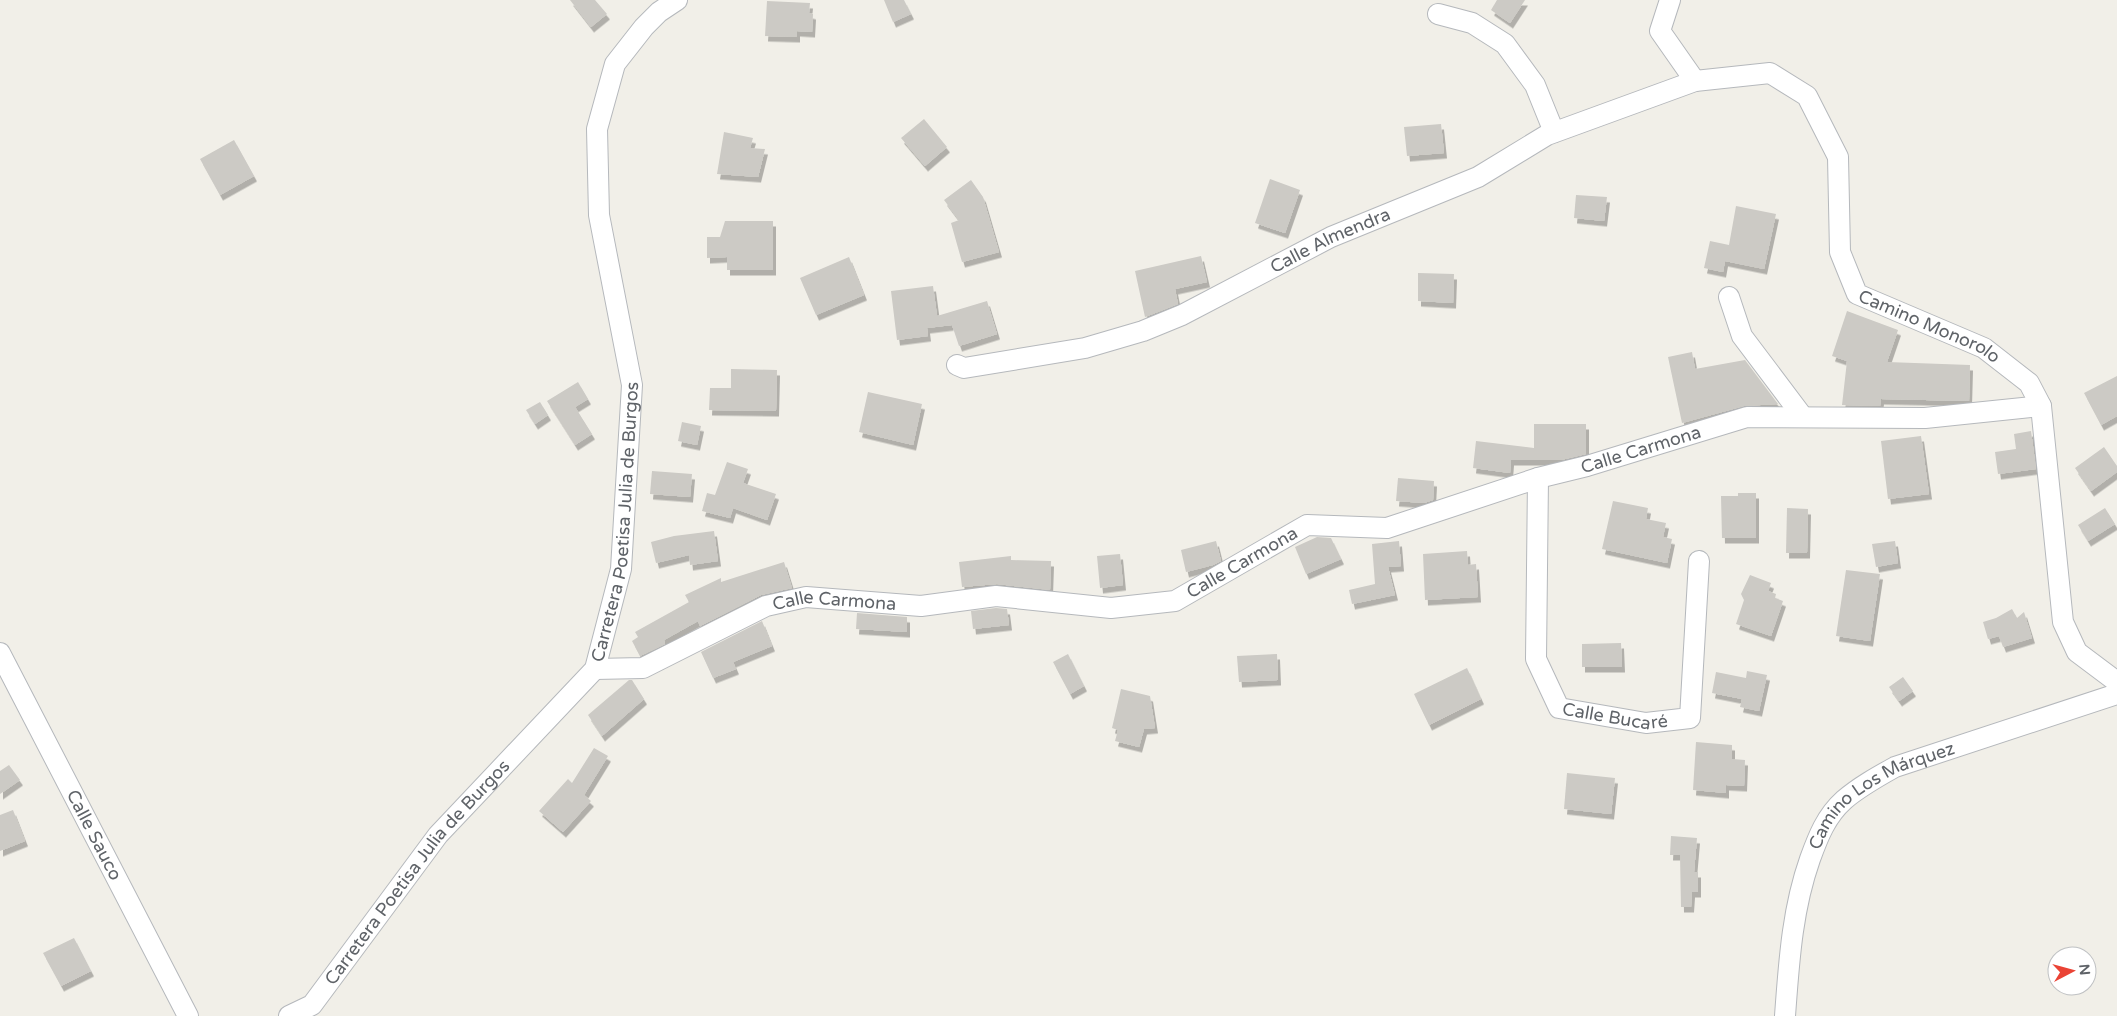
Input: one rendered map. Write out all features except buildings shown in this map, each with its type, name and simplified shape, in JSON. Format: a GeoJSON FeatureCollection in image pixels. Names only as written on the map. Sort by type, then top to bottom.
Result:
{"type":"FeatureCollection","features":[{"type":"Feature","properties":{"kind":"street","name":"Carretera Poetisa Julia de Burgos"},"geometry":{"type":"LineString","coordinates":[[289,1016],[312,1005],[438,835],[595,669],[621,569],[632,385],[599,215],[597,129],[614,64],[644,27],[656,6],[677,0]]}},
{"type":"Feature","properties":{"kind":"street"},"geometry":{"type":"LineString","coordinates":[[1670,0],[1660,31],[1695,82]]}},
{"type":"Feature","properties":{"kind":"street"},"geometry":{"type":"LineString","coordinates":[[1438,14],[1472,23],[1505,44],[1535,85],[1554,132]]}},
{"type":"Feature","properties":{"kind":"street","name":"Camino Monorolo"},"geometry":{"type":"LineString","coordinates":[[1695,82],[1770,73],[1807,96],[1838,157],[1840,252],[1857,294],[1984,348],[2029,384],[2041,406],[2063,622],[2076,652],[2117,682]]}},
{"type":"Feature","properties":{"kind":"street","name":"Calle Almendra"},"geometry":{"type":"LineString","coordinates":[[957,365],[964,368],[1085,348],[1182,316],[1331,237],[1478,177],[1554,132],[1695,82]]}},
{"type":"Feature","properties":{"kind":"street"},"geometry":{"type":"LineString","coordinates":[[1729,297],[1742,336],[1803,417]]}},
{"type":"Feature","properties":{"kind":"street","name":"Calle Carmona"},"geometry":{"type":"LineString","coordinates":[[595,669],[643,668],[766,606],[806,597],[922,606],[996,596],[1111,608],[1175,601],[1307,525],[1387,528],[1538,478],[1587,466],[1747,417],[1925,418],[2041,406]]}},
{"type":"Feature","properties":{"kind":"street","name":"Calle Bucaré"},"geometry":{"type":"LineString","coordinates":[[1538,478],[1536,659],[1559,708],[1646,723],[1690,718],[1699,561]]}},
{"type":"Feature","properties":{"kind":"street","name":"Calle Sauco"},"geometry":{"type":"LineString","coordinates":[[0,653],[188,1016]]}},
{"type":"Feature","properties":{"kind":"street","name":"Camino Los Márquez"},"geometry":{"type":"LineString","coordinates":[[1785,1016],[1792,927],[1801,887],[1821,830],[1843,801],[1864,784],[1895,767],[2117,694]]}}]}
